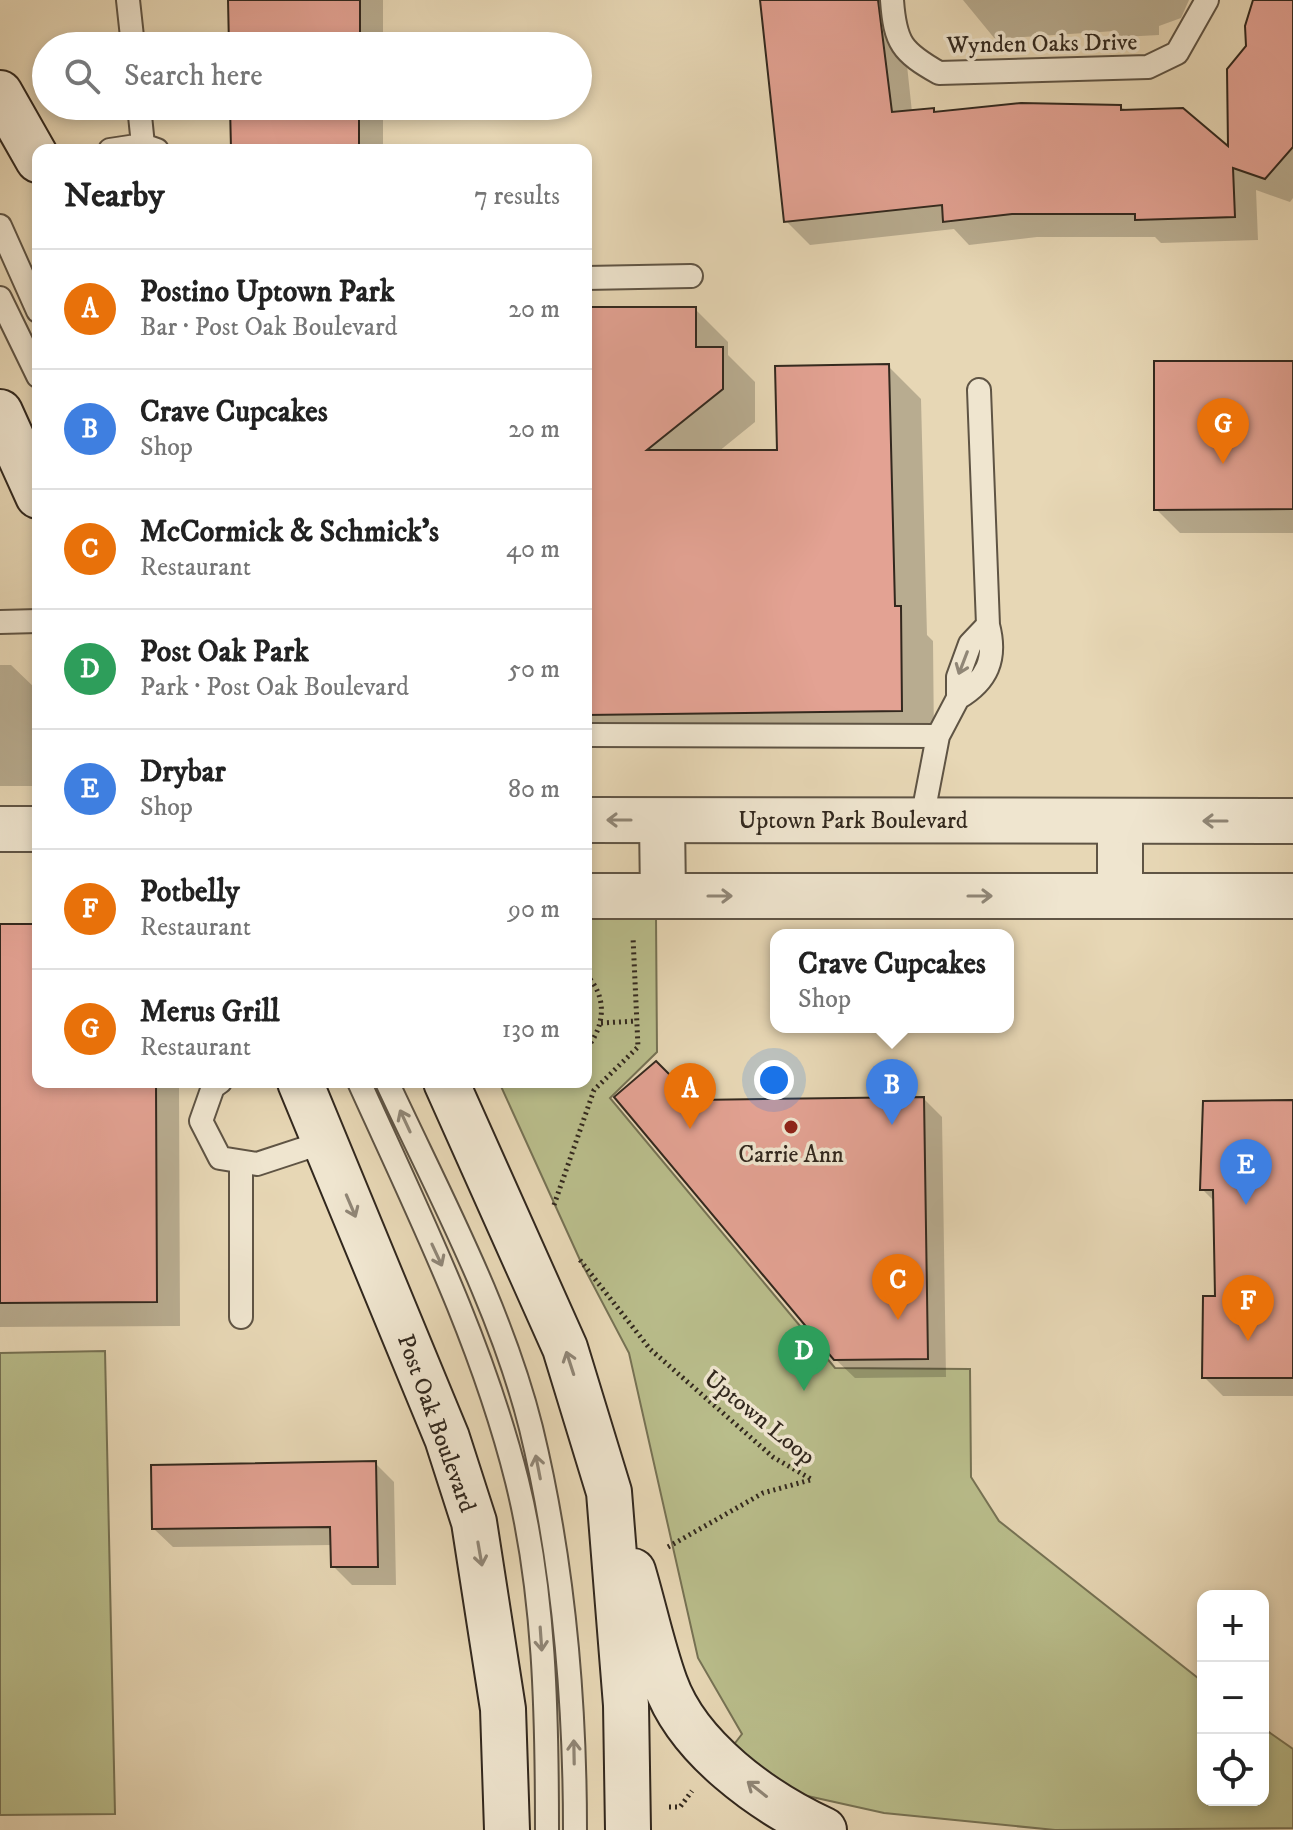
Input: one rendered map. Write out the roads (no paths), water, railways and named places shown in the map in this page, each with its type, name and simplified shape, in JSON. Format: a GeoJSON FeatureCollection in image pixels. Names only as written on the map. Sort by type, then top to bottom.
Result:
{"type":"FeatureCollection","features":[{"type":"Feature","properties":{"kind":"main road"},"geometry":{"type":"LineString","coordinates":[[0,93],[32,149]]}},
{"type":"Feature","properties":{"kind":"main road"},"geometry":{"type":"LineString","coordinates":[[0,413],[32,483]]}},
{"type":"Feature","properties":{"kind":"main road","name":"Uptown Park Boulevard"},"geometry":{"type":"LineString","coordinates":[[592,820],[1293,821]]}},
{"type":"Feature","properties":{"kind":"main road"},"geometry":{"type":"LineString","coordinates":[[662,821],[663,896]]}},
{"type":"Feature","properties":{"kind":"main road"},"geometry":{"type":"LineString","coordinates":[[1120,821],[1120,896]]}},
{"type":"Feature","properties":{"kind":"main road"},"geometry":{"type":"LineString","coordinates":[[0,829],[32,829]]}},
{"type":"Feature","properties":{"kind":"main road"},"geometry":{"type":"LineString","coordinates":[[592,896],[1293,896]]}},
{"type":"Feature","properties":{"kind":"main road","name":"Post Oak Boulevard"},"geometry":{"type":"LineString","coordinates":[[302,1088],[447,1438],[474,1522],[503,1709],[507,1830]]}},
{"type":"Feature","properties":{"kind":"main road"},"geometry":{"type":"LineString","coordinates":[[449,1088],[565,1348],[665,1684],[683,1719],[716,1756],[763,1794],[824,1830]]}},
{"type":"Feature","properties":{"kind":"main road"},"geometry":{"type":"LineString","coordinates":[[609,1492],[626,1705],[628,1830]]}},
{"type":"Feature","properties":{"kind":"lane"},"geometry":{"type":"LineString","coordinates":[[128,0],[131,32]]}},
{"type":"Feature","properties":{"kind":"lane","name":"Wynden Oaks Drive"},"geometry":{"type":"LineString","coordinates":[[892,0],[894,28],[910,57],[939,73],[1148,67],[1177,53],[1207,0]]}},
{"type":"Feature","properties":{"kind":"lane"},"geometry":{"type":"LineString","coordinates":[[143,120],[149,144]]}},
{"type":"Feature","properties":{"kind":"lane"},"geometry":{"type":"LineString","coordinates":[[0,226],[32,298]]}},
{"type":"Feature","properties":{"kind":"lane"},"geometry":{"type":"LineString","coordinates":[[592,278],[691,276]]}},
{"type":"Feature","properties":{"kind":"lane"},"geometry":{"type":"LineString","coordinates":[[0,298],[32,364]]}},
{"type":"Feature","properties":{"kind":"lane"},"geometry":{"type":"LineString","coordinates":[[922,819],[938,736],[958,698],[980,682],[991,660],[979,390]]}},
{"type":"Feature","properties":{"kind":"lane"},"geometry":{"type":"LineString","coordinates":[[0,622],[32,621]]}},
{"type":"Feature","properties":{"kind":"lane"},"geometry":{"type":"LineString","coordinates":[[592,735],[938,736]]}},
{"type":"Feature","properties":{"kind":"lane"},"geometry":{"type":"LineString","coordinates":[[213,1088],[201,1121],[220,1158],[241,1164],[280,1158],[324,1142]]}},
{"type":"Feature","properties":{"kind":"lane"},"geometry":{"type":"LineString","coordinates":[[362,1088],[450,1283],[486,1375],[517,1481],[534,1565],[542,1643],[547,1830]]}},
{"type":"Feature","properties":{"kind":"lane"},"geometry":{"type":"LineString","coordinates":[[390,1088],[479,1285],[530,1426],[556,1557],[572,1696],[575,1830]]}},
{"type":"Feature","properties":{"kind":"lane"},"geometry":{"type":"LineString","coordinates":[[241,1164],[241,1317]]}},
{"type":"Feature","properties":{"kind":"place","name":"Merus Grill"},"geometry":{"type":"Point","coordinates":[1223,464]}},
{"type":"Feature","properties":{"kind":"place","name":"Crave Cupcakes"},"geometry":{"type":"Point","coordinates":[892,1125]}},
{"type":"Feature","properties":{"kind":"place","name":"Carrie Ann"},"geometry":{"type":"Point","coordinates":[791,1127]}},
{"type":"Feature","properties":{"kind":"place","name":"Postino Uptown Park"},"geometry":{"type":"Point","coordinates":[690,1129]}},
{"type":"Feature","properties":{"kind":"place","name":"Drybar"},"geometry":{"type":"Point","coordinates":[1246,1205]}},
{"type":"Feature","properties":{"kind":"place","name":"McCormick & Schmick's"},"geometry":{"type":"Point","coordinates":[898,1320]}},
{"type":"Feature","properties":{"kind":"place","name":"Potbelly"},"geometry":{"type":"Point","coordinates":[1248,1341]}},
{"type":"Feature","properties":{"kind":"place","name":"Post Oak Park"},"geometry":{"type":"Point","coordinates":[804,1391]}}]}
